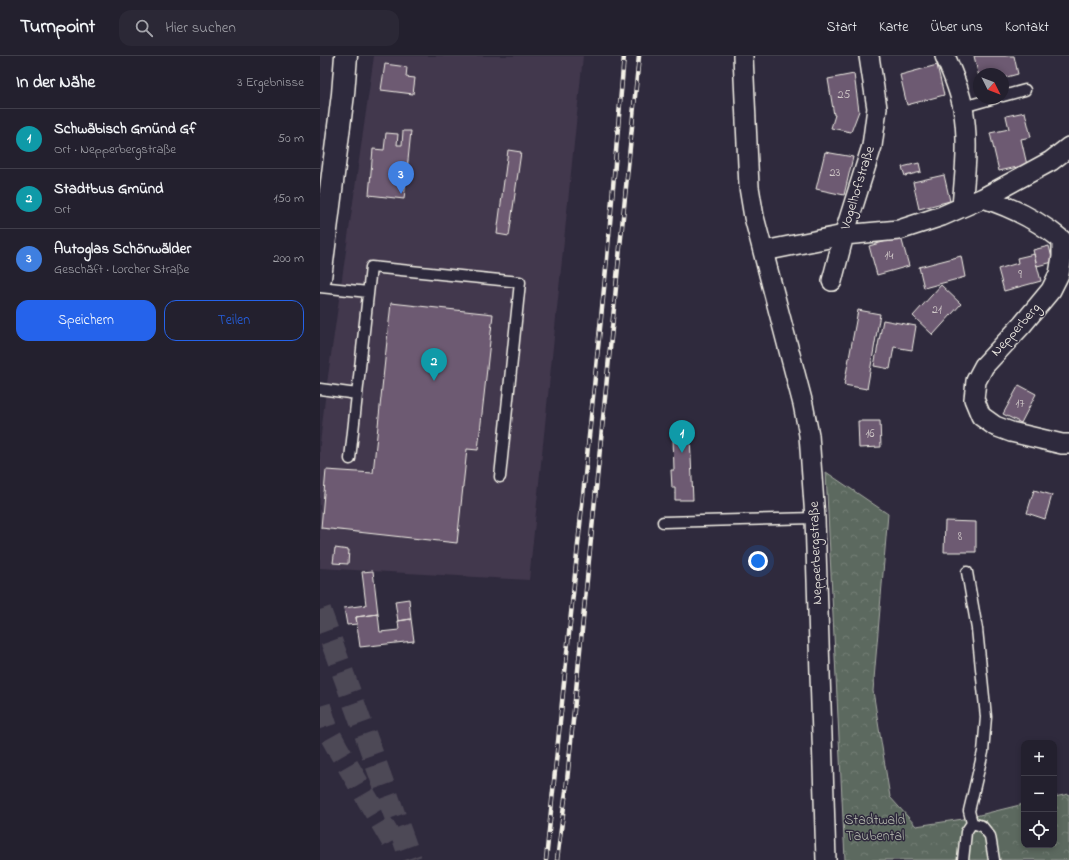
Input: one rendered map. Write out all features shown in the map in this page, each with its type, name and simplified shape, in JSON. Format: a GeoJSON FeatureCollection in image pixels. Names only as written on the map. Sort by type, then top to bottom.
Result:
{"type":"FeatureCollection","features":[{"type":"Feature","properties":{"kind":"main road"},"geometry":{"type":"LineString","coordinates":[[339,56],[343,94]]}},
{"type":"Feature","properties":{"kind":"main road"},"geometry":{"type":"LineString","coordinates":[[320,278],[343,94],[346,56]]}},
{"type":"Feature","properties":{"kind":"street"},"geometry":{"type":"LineString","coordinates":[[743,56],[749,187],[754,217],[764,251]]}},
{"type":"Feature","properties":{"kind":"street","name":"Vogelhofstraße"},"geometry":{"type":"LineString","coordinates":[[764,251],[844,235],[872,146],[877,108],[869,56]]}},
{"type":"Feature","properties":{"kind":"street"},"geometry":{"type":"LineString","coordinates":[[945,56],[963,107],[967,139],[962,206]]}},
{"type":"Feature","properties":{"kind":"street"},"geometry":{"type":"LineString","coordinates":[[832,281],[844,235],[899,230],[942,216],[983,198],[1051,161],[1069,147]]}},
{"type":"Feature","properties":{"kind":"street","name":"Nepperberg"},"geometry":{"type":"LineString","coordinates":[[983,198],[1007,206],[1050,231],[1062,240],[1062,257],[1058,274],[1051,290],[1022,325],[984,366],[976,381],[974,399],[981,416],[995,426],[1011,432],[1062,444],[1069,444]]}},
{"type":"Feature","properties":{"kind":"street","name":"Nepperbergstraße"},"geometry":{"type":"LineString","coordinates":[[764,251],[806,420],[810,448],[815,518],[826,860]]}},
{"type":"Feature","properties":{"kind":"lane"},"geometry":{"type":"LineString","coordinates":[[1009,94],[1025,90]]}},
{"type":"Feature","properties":{"kind":"lane"},"geometry":{"type":"LineString","coordinates":[[963,107],[974,104]]}},
{"type":"Feature","properties":{"kind":"lane"},"geometry":{"type":"LineString","coordinates":[[350,459],[371,267],[520,282],[500,477]]}},
{"type":"Feature","properties":{"kind":"lane"},"geometry":{"type":"LineString","coordinates":[[320,287],[368,292]]}},
{"type":"Feature","properties":{"kind":"lane"},"geometry":{"type":"LineString","coordinates":[[320,389],[357,394]]}},
{"type":"Feature","properties":{"kind":"lane"},"geometry":{"type":"LineString","coordinates":[[663,522],[815,518]]}},
{"type":"Feature","properties":{"kind":"lane"},"geometry":{"type":"LineString","coordinates":[[963,860],[966,832],[972,823],[970,811],[983,752],[986,717],[977,629],[967,572]]}},
{"type":"Feature","properties":{"kind":"lane"},"geometry":{"type":"LineString","coordinates":[[972,823],[982,826],[990,836],[994,860]]}},
{"type":"Feature","properties":{"kind":"shaded area"},"geometry":{"type":"Polygon","coordinates":[[[374,56],[583,56],[529,580],[320,568],[320,444],[326,390],[374,56]]]}},
{"type":"Feature","properties":{"kind":"green space","name":"Stadtwald Taubental"},"geometry":{"type":"Polygon","coordinates":[[[826,472],[888,514],[873,691],[890,797],[916,826],[963,819],[1021,805],[1021,848],[1057,848],[1057,796],[1069,794],[1069,860],[845,860],[826,472]]]}},
{"type":"Feature","properties":{"kind":"building"},"geometry":{"type":"Polygon","coordinates":[[[974,56],[1014,56],[1018,74],[1009,76],[1009,68],[977,68],[974,56]]]}},
{"type":"Feature","properties":{"kind":"building"},"geometry":{"type":"Polygon","coordinates":[[[385,64],[407,67],[406,77],[415,78],[413,94],[381,90],[385,64]]]}},
{"type":"Feature","properties":{"kind":"building"},"geometry":{"type":"Polygon","coordinates":[[[937,65],[944,95],[907,105],[900,75],[937,65]]]}},
{"type":"Feature","properties":{"kind":"building"},"geometry":{"type":"Polygon","coordinates":[[[854,74],[859,111],[851,132],[831,128],[835,115],[828,79],[854,74]]]}},
{"type":"Feature","properties":{"kind":"building"},"geometry":{"type":"Polygon","coordinates":[[[1025,112],[1031,137],[1021,139],[1027,165],[999,171],[990,133],[1009,129],[1006,116],[1025,112]]]}},
{"type":"Feature","properties":{"kind":"building"},"geometry":{"type":"Polygon","coordinates":[[[403,131],[411,131],[404,199],[369,195],[373,149],[384,150],[386,133],[398,134],[397,145],[402,145],[403,131]]]}},
{"type":"Feature","properties":{"kind":"building"},"geometry":{"type":"Polygon","coordinates":[[[508,150],[521,152],[509,236],[497,234],[508,150]]]}},
{"type":"Feature","properties":{"kind":"building"},"geometry":{"type":"Polygon","coordinates":[[[825,152],[853,157],[844,195],[816,189],[825,152]]]}},
{"type":"Feature","properties":{"kind":"building"},"geometry":{"type":"Polygon","coordinates":[[[919,163],[921,172],[905,176],[902,167],[919,163]]]}},
{"type":"Feature","properties":{"kind":"building"},"geometry":{"type":"Polygon","coordinates":[[[944,175],[950,201],[919,209],[913,182],[944,175]]]}},
{"type":"Feature","properties":{"kind":"building"},"geometry":{"type":"Polygon","coordinates":[[[901,237],[909,266],[877,275],[869,246],[901,237]]]}},
{"type":"Feature","properties":{"kind":"building"},"geometry":{"type":"Polygon","coordinates":[[[1049,246],[1053,262],[1037,266],[1033,250],[1049,246]]]}},
{"type":"Feature","properties":{"kind":"building"},"geometry":{"type":"Polygon","coordinates":[[[1034,254],[1041,281],[1004,291],[998,269],[1018,263],[1017,258],[1034,254]]]}},
{"type":"Feature","properties":{"kind":"building"},"geometry":{"type":"Polygon","coordinates":[[[961,256],[965,277],[924,288],[919,267],[961,256]]]}},
{"type":"Feature","properties":{"kind":"building"},"geometry":{"type":"Polygon","coordinates":[[[941,285],[961,304],[933,335],[913,316],[941,285]]]}},
{"type":"Feature","properties":{"kind":"building"},"geometry":{"type":"Polygon","coordinates":[[[391,303],[493,314],[478,450],[467,449],[457,543],[321,528],[326,470],[373,473],[391,303]]]}},
{"type":"Feature","properties":{"kind":"building"},"geometry":{"type":"Polygon","coordinates":[[[858,310],[880,314],[867,389],[844,385],[858,310]]]}},
{"type":"Feature","properties":{"kind":"building"},"geometry":{"type":"Polygon","coordinates":[[[883,320],[916,326],[912,350],[894,347],[890,369],[874,366],[883,320]]]}},
{"type":"Feature","properties":{"kind":"building"},"geometry":{"type":"Polygon","coordinates":[[[1019,385],[1036,394],[1021,423],[1003,414],[1019,385]]]}},
{"type":"Feature","properties":{"kind":"building"},"geometry":{"type":"Polygon","coordinates":[[[858,421],[880,421],[881,447],[859,448],[858,421]]]}},
{"type":"Feature","properties":{"kind":"building"},"geometry":{"type":"Polygon","coordinates":[[[690,436],[693,500],[675,500],[675,488],[672,488],[671,470],[674,470],[673,437],[690,436]]]}},
{"type":"Feature","properties":{"kind":"building"},"geometry":{"type":"Polygon","coordinates":[[[1034,490],[1052,495],[1045,519],[1027,513],[1034,490]]]}},
{"type":"Feature","properties":{"kind":"building"},"geometry":{"type":"Polygon","coordinates":[[[945,521],[976,522],[976,552],[944,552],[945,521]]]}},
{"type":"Feature","properties":{"kind":"building"},"geometry":{"type":"Polygon","coordinates":[[[335,548],[349,550],[348,564],[333,563],[335,548]]]}},
{"type":"Feature","properties":{"kind":"building"},"geometry":{"type":"Polygon","coordinates":[[[373,571],[378,614],[356,617],[357,624],[347,625],[344,608],[366,605],[362,572],[373,571]]]}},
{"type":"Feature","properties":{"kind":"building"},"geometry":{"type":"Polygon","coordinates":[[[409,599],[411,619],[398,621],[395,601],[409,599]]]}},
{"type":"Feature","properties":{"kind":"building"},"geometry":{"type":"Polygon","coordinates":[[[378,614],[380,632],[399,630],[398,621],[411,619],[414,641],[360,647],[356,617],[378,614]]]}},
{"type":"Feature","properties":{"kind":"tunnel"},"geometry":{"type":"LineString","coordinates":[[320,610],[411,860]]}},
{"type":"Feature","properties":{"kind":"tunnel"},"geometry":{"type":"LineString","coordinates":[[320,706],[328,731],[395,846]]}},
{"type":"Feature","properties":{"kind":"railway"},"geometry":{"type":"LineString","coordinates":[[546,860],[607,259],[624,56]]}},
{"type":"Feature","properties":{"kind":"railway"},"geometry":{"type":"LineString","coordinates":[[557,860],[566,791],[639,56]]}},
{"type":"Feature","properties":{"kind":"place","name":"Autoglas Schönwälder"},"geometry":{"type":"Point","coordinates":[401,194]}},
{"type":"Feature","properties":{"kind":"place","name":"Stadtbus Gmünd"},"geometry":{"type":"Point","coordinates":[434,381]}},
{"type":"Feature","properties":{"kind":"place","name":"Schwäbisch Gmünd Gf"},"geometry":{"type":"Point","coordinates":[682,453]}}]}
